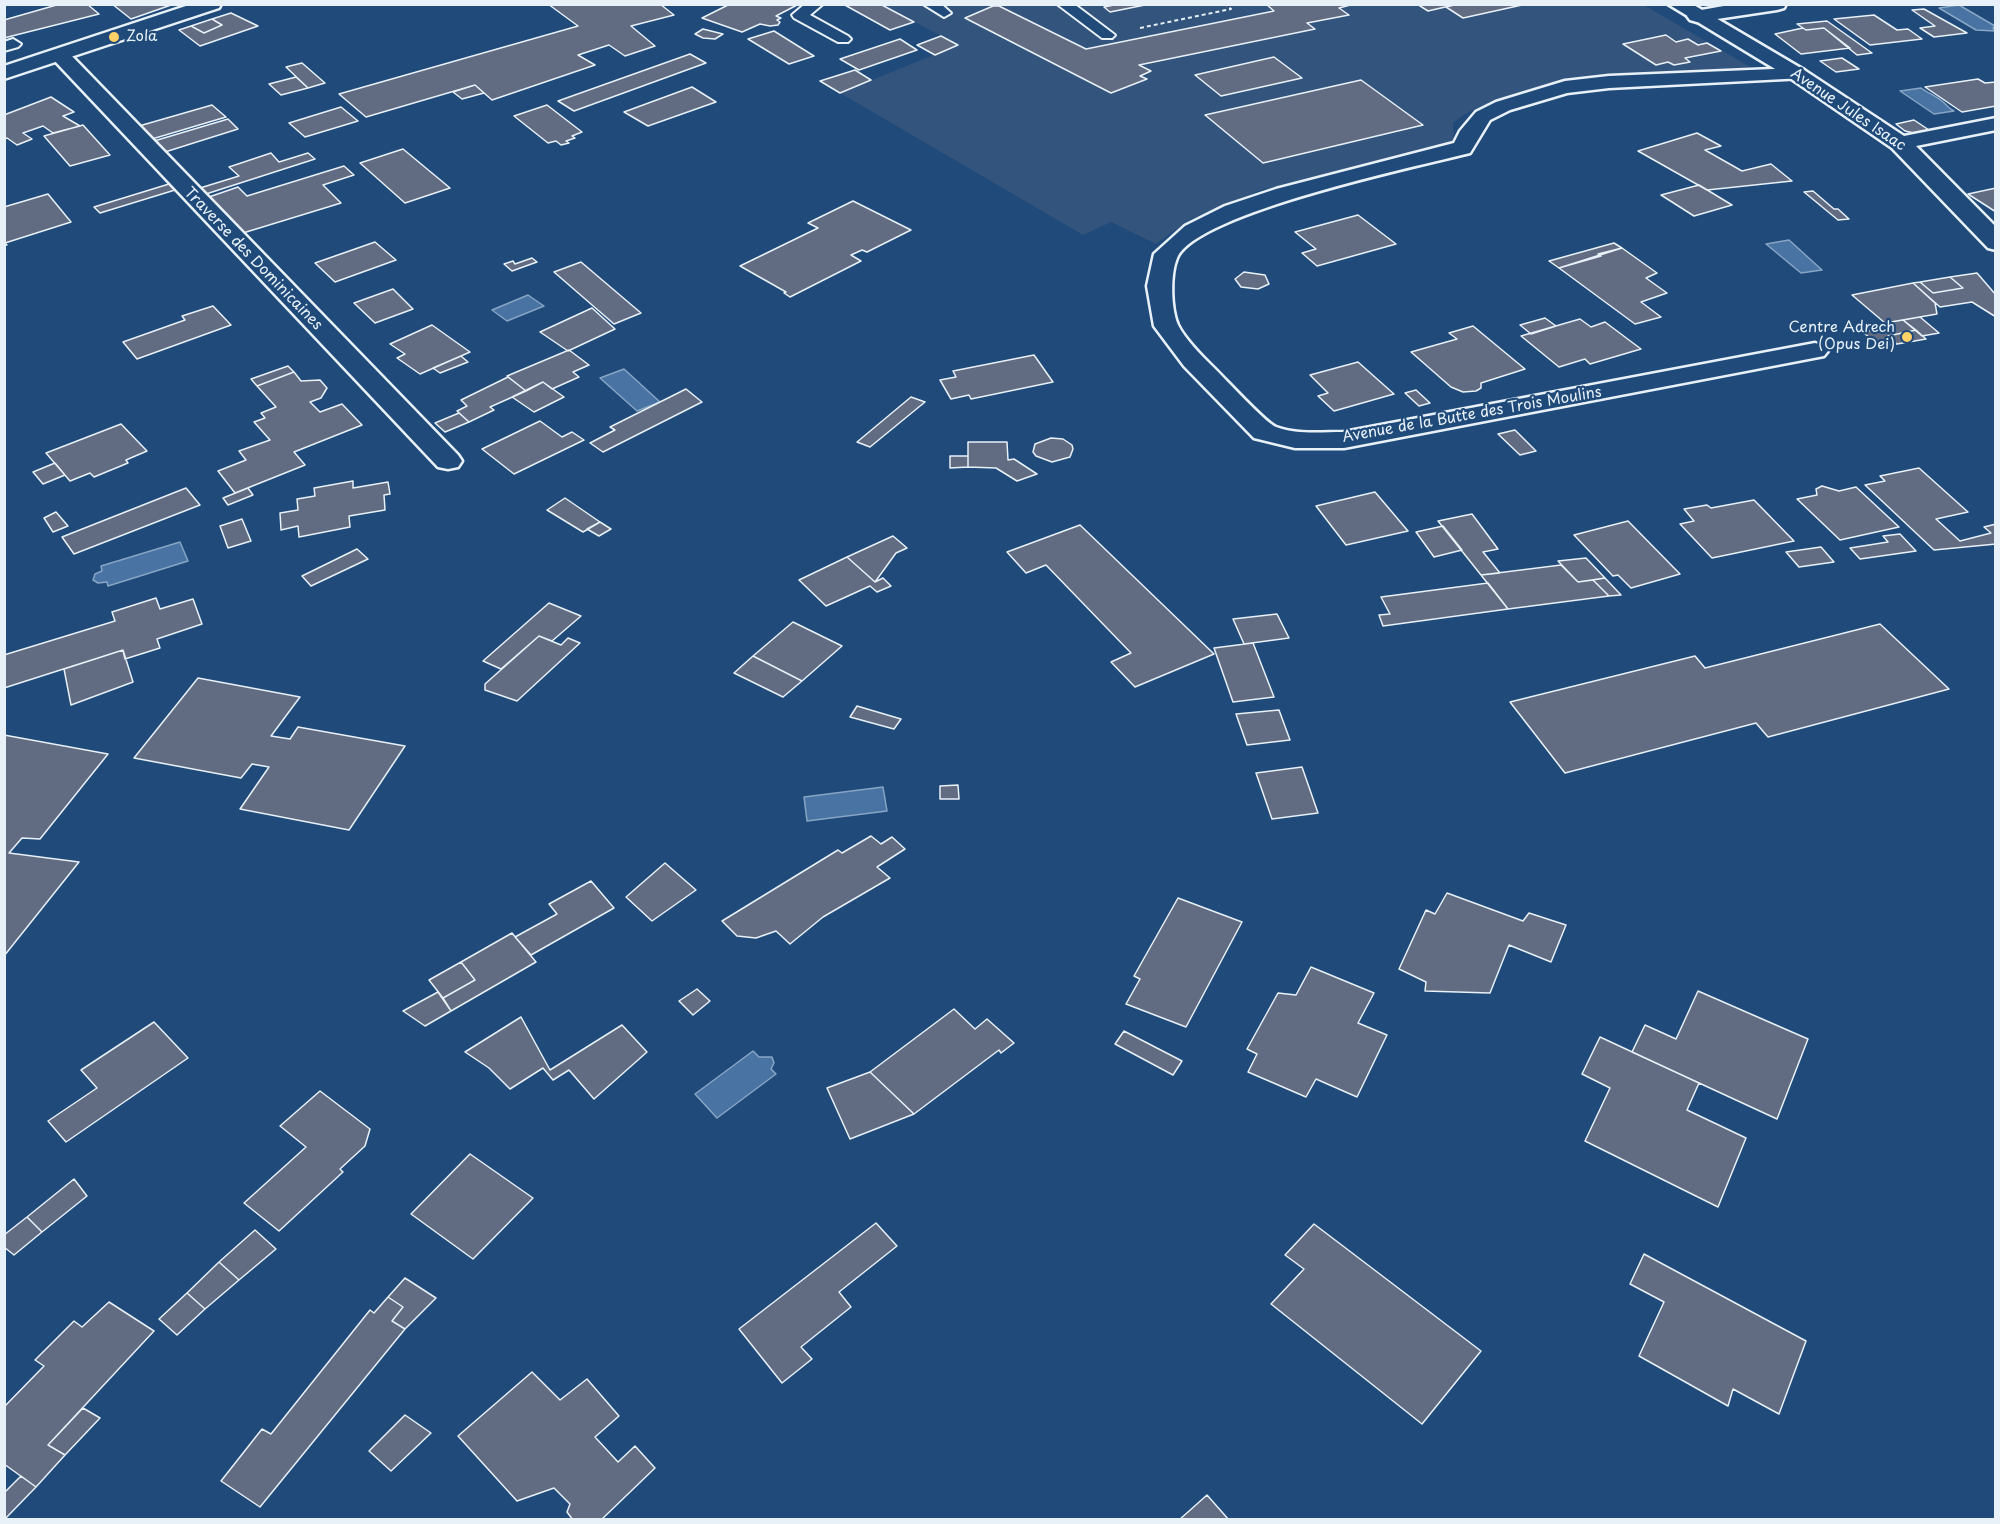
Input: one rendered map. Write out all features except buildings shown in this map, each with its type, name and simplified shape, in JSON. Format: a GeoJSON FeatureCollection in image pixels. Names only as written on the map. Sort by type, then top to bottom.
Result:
{"type":"FeatureCollection","features":[{"type":"Feature","properties":{"kind":"street"},"geometry":{"type":"LineString","coordinates":[[4,73],[212,4]]}},
{"type":"Feature","properties":{"kind":"street","name":"Avenue Jules Isaac"},"geometry":{"type":"LineString","coordinates":[[1677,4],[1797,74],[1900,143],[1984,228],[1995,243]]}},
{"type":"Feature","properties":{"kind":"street"},"geometry":{"type":"LineString","coordinates":[[1697,16],[1777,4]]}},
{"type":"Feature","properties":{"kind":"street","name":"Traverse des Dominicaines"},"geometry":{"type":"LineString","coordinates":[[60,55],[448,461]]}},
{"type":"Feature","properties":{"kind":"street","name":"Avenue de la Butte des Trois Moulins"},"geometry":{"type":"LineString","coordinates":[[1797,74],[1598,83],[1565,87],[1503,106],[1483,116],[1471,131],[1467,143],[1462,148],[1284,194],[1233,211],[1192,231],[1166,254],[1159,286],[1166,326],[1193,361],[1264,432],[1295,440],[1344,440],[1815,351]]}},
{"type":"Feature","properties":{"kind":"street"},"geometry":{"type":"LineString","coordinates":[[1900,143],[1995,124]]}},
{"type":"Feature","properties":{"kind":"lane"},"geometry":{"type":"LineString","coordinates":[[816,4],[799,15],[843,39]]}},
{"type":"Feature","properties":{"kind":"lane"},"geometry":{"type":"LineString","coordinates":[[930,4],[944,14]]}},
{"type":"Feature","properties":{"kind":"lane"},"geometry":{"type":"LineString","coordinates":[[1064,4],[1107,35]]}},
{"type":"Feature","properties":{"kind":"path"},"geometry":{"type":"LineString","coordinates":[[1140,28],[1231,9],[1225,4]]}},
{"type":"Feature","properties":{"kind":"shaded area"},"geometry":{"type":"Polygon","coordinates":[[[880,4],[1644,5],[1752,68],[1604,76],[1533,89],[1492,102],[1465,114],[1453,123],[1454,141],[1438,147],[1261,190],[1191,219],[1156,244],[1111,222],[1083,235],[840,93],[958,45],[880,4]]]}},
{"type":"Feature","properties":{"kind":"shaded area"},"geometry":{"type":"Polygon","coordinates":[[[1959,5],[1995,26],[1993,28],[1995,31],[1976,30],[1939,8],[1959,5]]]}},
{"type":"Feature","properties":{"kind":"shaded area"},"geometry":{"type":"Polygon","coordinates":[[[1921,88],[1940,99],[1954,111],[1934,114],[1900,91],[1921,88]]]}},
{"type":"Feature","properties":{"kind":"shaded area"},"geometry":{"type":"Polygon","coordinates":[[[1789,240],[1822,270],[1801,273],[1766,244],[1789,240]]]}},
{"type":"Feature","properties":{"kind":"shaded area"},"geometry":{"type":"Polygon","coordinates":[[[528,295],[544,306],[507,321],[492,310],[528,295]]]}},
{"type":"Feature","properties":{"kind":"shaded area"},"geometry":{"type":"Polygon","coordinates":[[[624,369],[660,402],[637,411],[600,378],[624,369]]]}},
{"type":"Feature","properties":{"kind":"shaded area"},"geometry":{"type":"Polygon","coordinates":[[[180,542],[188,561],[108,586],[107,582],[98,583],[93,580],[95,574],[102,571],[101,566],[180,542]]]}},
{"type":"Feature","properties":{"kind":"shaded area"},"geometry":{"type":"Polygon","coordinates":[[[883,787],[887,811],[807,821],[804,797],[883,787]]]}},
{"type":"Feature","properties":{"kind":"shaded area"},"geometry":{"type":"Polygon","coordinates":[[[753,1051],[759,1057],[772,1057],[774,1063],[771,1069],[776,1074],[717,1118],[695,1094],[753,1051]]]}},
{"type":"Feature","properties":{"kind":"place","name":"Zola"},"geometry":{"type":"Point","coordinates":[114,37]}},
{"type":"Feature","properties":{"kind":"place","name":"Centre Adrech (Opus Dei)"},"geometry":{"type":"Point","coordinates":[1907,337]}}]}
